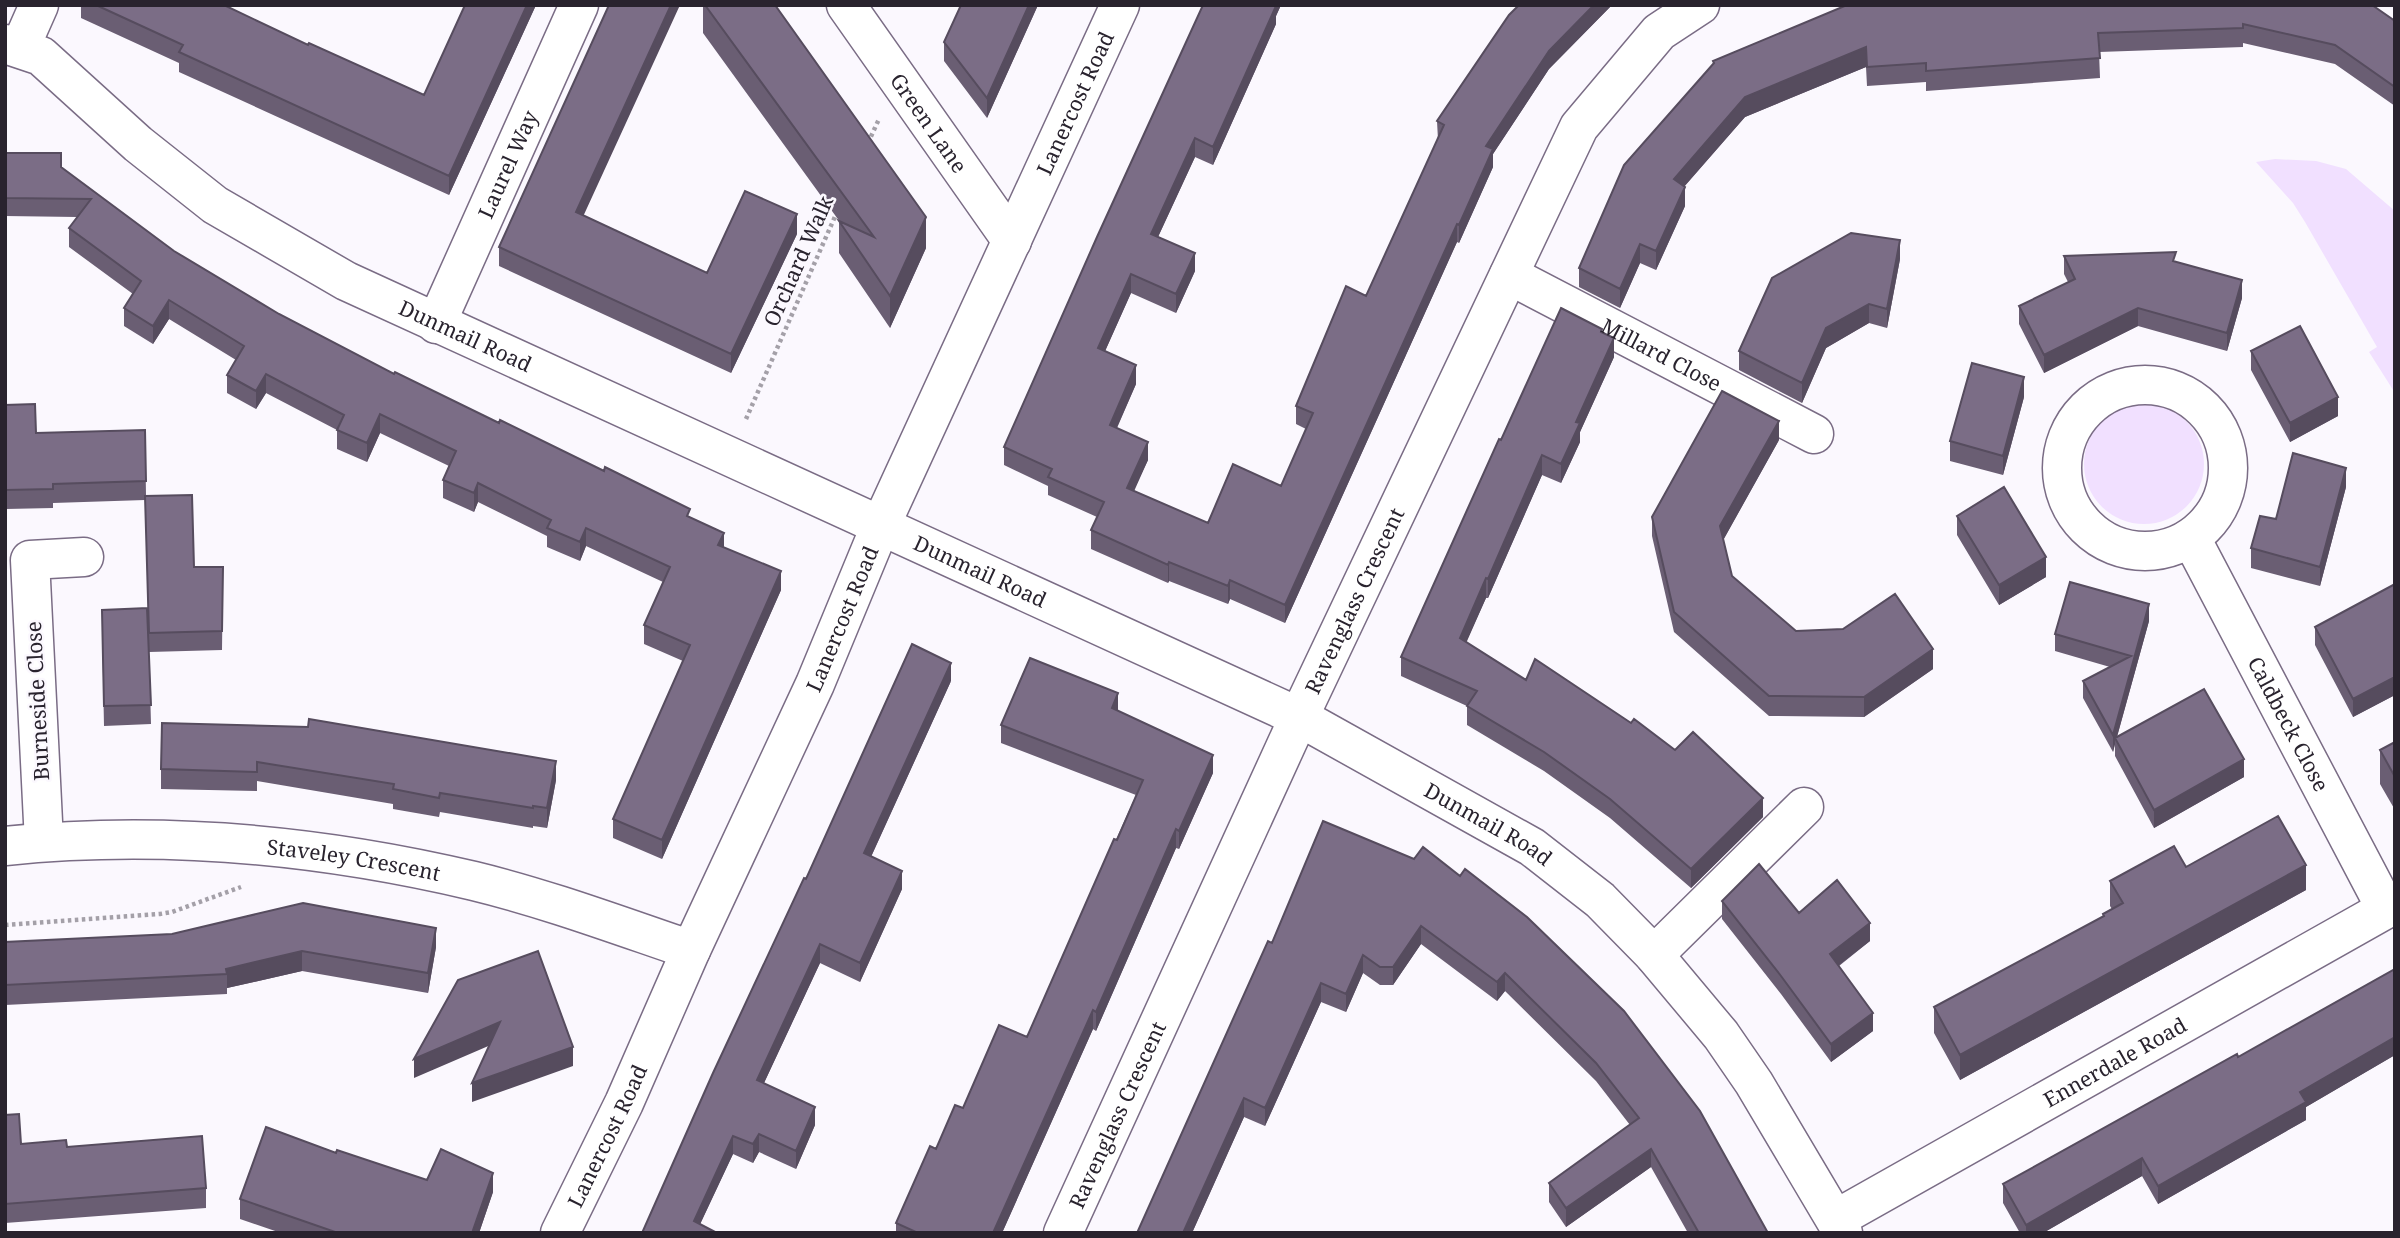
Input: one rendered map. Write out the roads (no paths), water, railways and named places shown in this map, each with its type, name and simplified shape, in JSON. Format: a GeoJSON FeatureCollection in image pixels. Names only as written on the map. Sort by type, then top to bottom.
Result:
{"type":"FeatureCollection","features":[{"type":"Feature","properties":{"kind":"street"},"geometry":{"type":"LineString","coordinates":[[13,46],[39,5]]}},
{"type":"Feature","properties":{"kind":"street","name":"Laurel Way"},"geometry":{"type":"LineString","coordinates":[[436,324],[579,5]]}},
{"type":"Feature","properties":{"kind":"street","name":"Green Lane"},"geometry":{"type":"LineString","coordinates":[[846,5],[1012,241]]}},
{"type":"Feature","properties":{"kind":"street","name":"Lanercost Road"},"geometry":{"type":"LineString","coordinates":[[561,1233],[624,1103],[691,950],[815,684],[880,527],[1120,5]]}},
{"type":"Feature","properties":{"kind":"street","name":"Ravenglass Crescent"},"geometry":{"type":"LineString","coordinates":[[1063,1233],[1299,717],[1579,127],[1660,33],[1699,5]]}},
{"type":"Feature","properties":{"kind":"street","name":"Dunmail Road"},"geometry":{"type":"LineString","coordinates":[[13,46],[41,55],[138,144],[215,205],[346,281],[1299,717],[1532,847],[1600,901],[1654,955],[1721,1035],[1754,1083],[1840,1226]]}},
{"type":"Feature","properties":{"kind":"street","name":"Millard Close"},"geometry":{"type":"LineString","coordinates":[[1509,275],[1814,434]]}},
{"type":"Feature","properties":{"kind":"street"},"geometry":{"type":"LineString","coordinates":[[2145,384],[2174,389],[2208,412],[2223,438],[2229,468],[2224,496],[2209,522],[2191,538],[2164,549],[2135,551],[2107,543],[2083,526],[2064,491],[2061,462],[2071,427],[2096,400],[2122,387],[2145,384]]}},
{"type":"Feature","properties":{"kind":"street","name":"Caldbeck Close"},"geometry":{"type":"LineString","coordinates":[[2191,538],[2390,906]]}},
{"type":"Feature","properties":{"kind":"street","name":"Burneside Close"},"geometry":{"type":"LineString","coordinates":[[44,842],[17,560],[84,557]]}},
{"type":"Feature","properties":{"kind":"street"},"geometry":{"type":"LineString","coordinates":[[1654,955],[1804,807]]}},
{"type":"Feature","properties":{"kind":"street","name":"Staveley Crescent"},"geometry":{"type":"LineString","coordinates":[[5,845],[129,840],[209,841],[394,863],[539,900],[691,950]]}},
{"type":"Feature","properties":{"kind":"street","name":"Ennerdale Road"},"geometry":{"type":"LineString","coordinates":[[1840,1226],[2390,906]]}}]}
